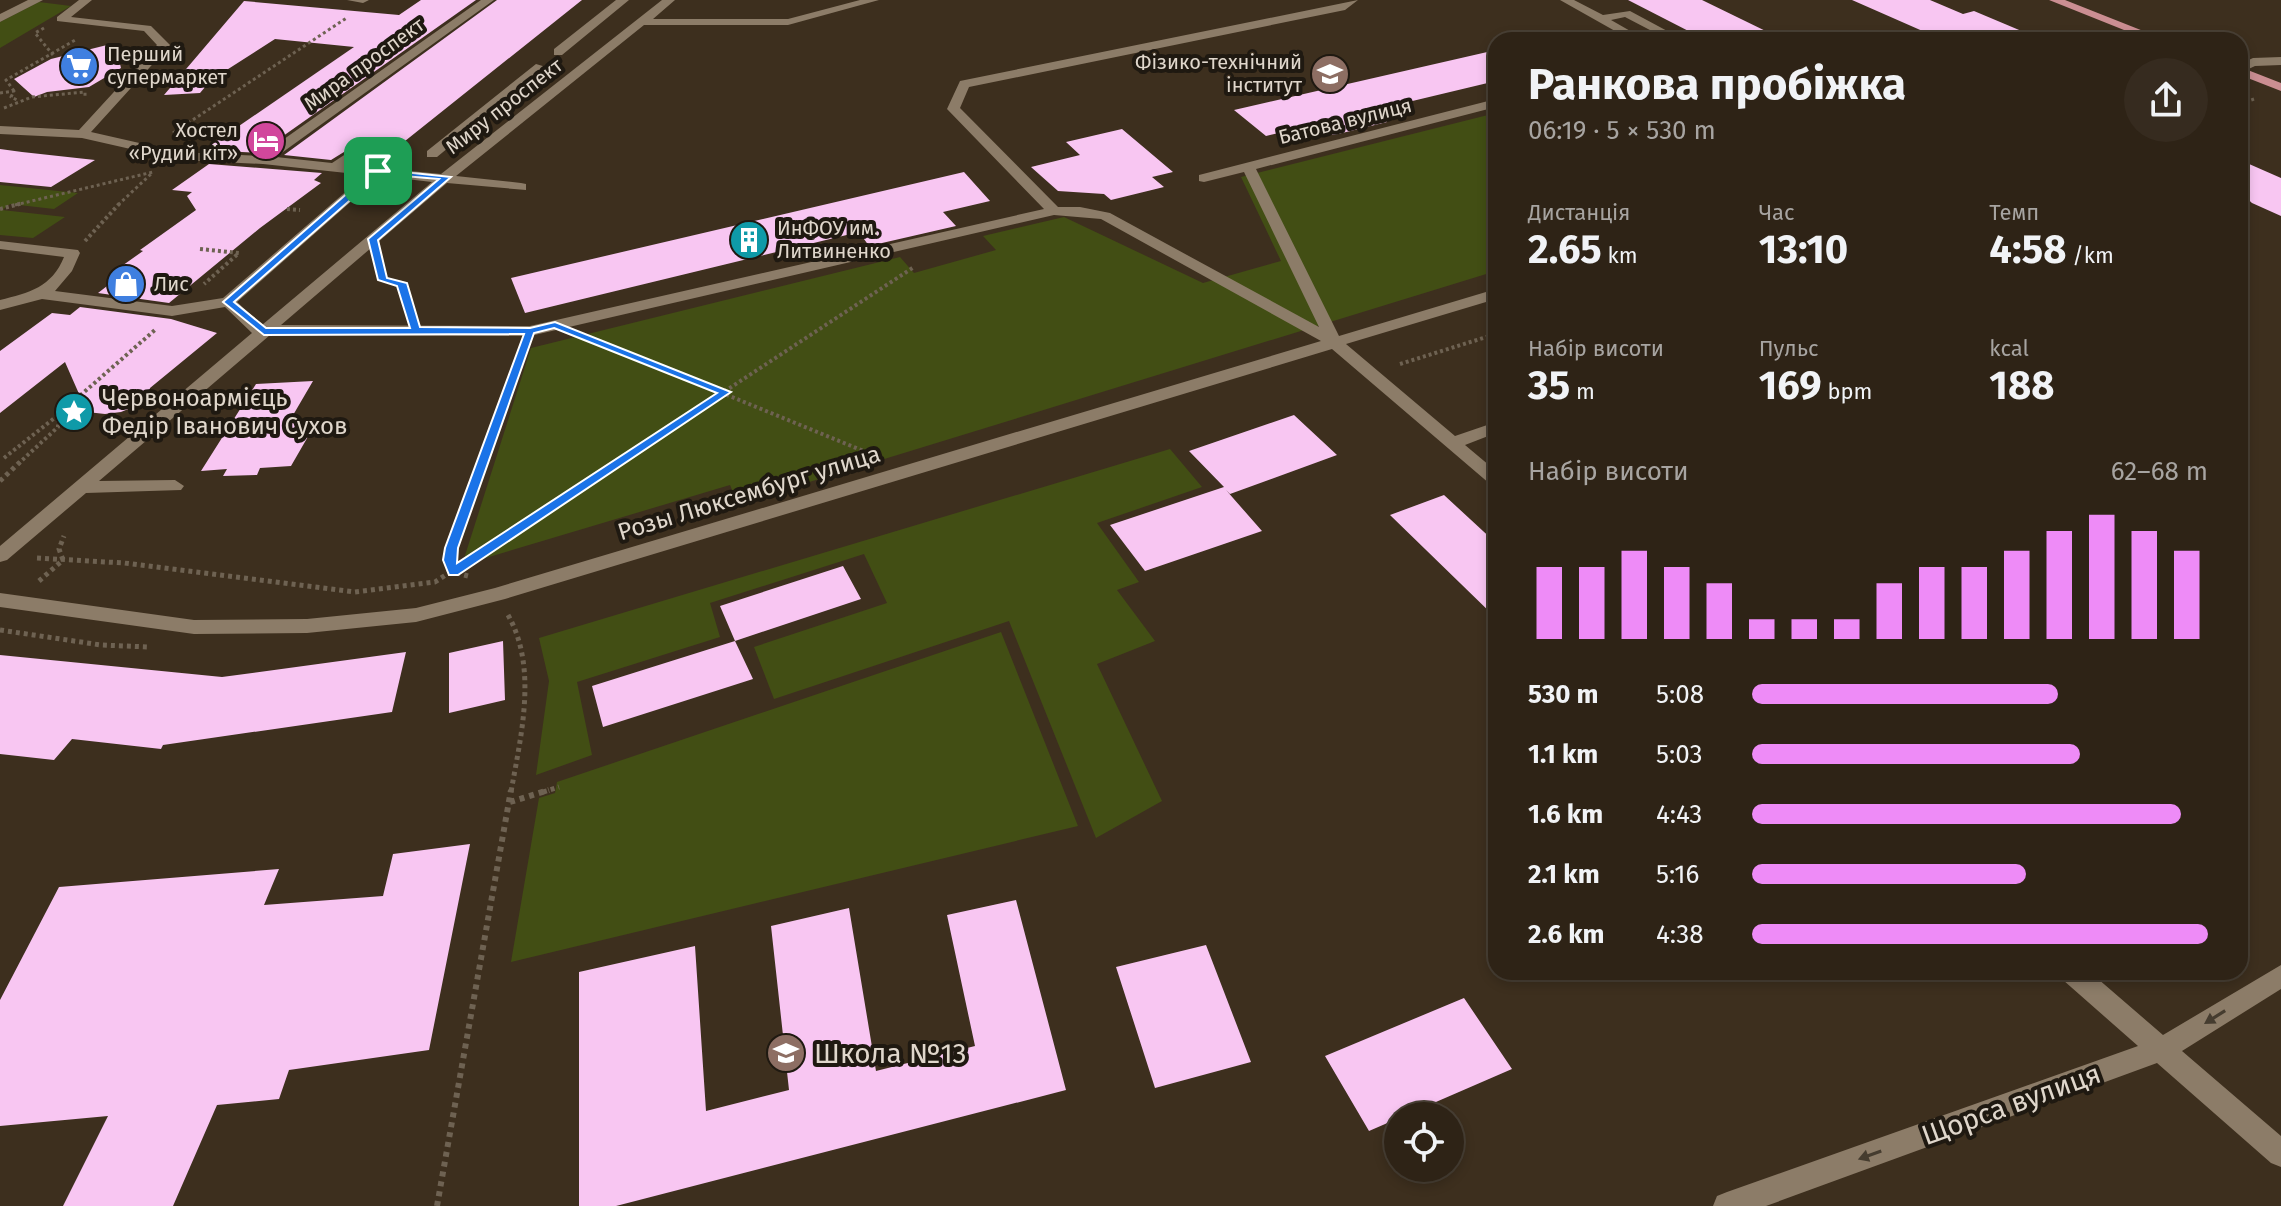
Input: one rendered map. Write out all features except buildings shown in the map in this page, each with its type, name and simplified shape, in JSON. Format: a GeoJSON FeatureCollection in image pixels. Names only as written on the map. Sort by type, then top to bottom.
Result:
{"type":"FeatureCollection","features":[{"type":"Feature","properties":{"kind":"main road"},"geometry":{"type":"LineString","coordinates":[[2055,0],[2139,32]]}},
{"type":"Feature","properties":{"kind":"main road"},"geometry":{"type":"LineString","coordinates":[[2248,73],[2281,87]]}},
{"type":"Feature","properties":{"kind":"street"},"geometry":{"type":"LineString","coordinates":[[0,19],[37,0]]}},
{"type":"Feature","properties":{"kind":"street"},"geometry":{"type":"LineString","coordinates":[[82,134],[164,45],[147,28],[61,19],[86,0]]}},
{"type":"Feature","properties":{"kind":"street"},"geometry":{"type":"LineString","coordinates":[[353,0],[363,0]]}},
{"type":"Feature","properties":{"kind":"street","name":"Мира проспект"},"geometry":{"type":"LineString","coordinates":[[263,160],[488,0]]}},
{"type":"Feature","properties":{"kind":"street"},"geometry":{"type":"LineString","coordinates":[[558,52],[623,0]]}},
{"type":"Feature","properties":{"kind":"street","name":"Миру проспект"},"geometry":{"type":"LineString","coordinates":[[0,556],[446,177],[669,0]]}},
{"type":"Feature","properties":{"kind":"street"},"geometry":{"type":"LineString","coordinates":[[642,22],[788,22],[873,0]]}},
{"type":"Feature","properties":{"kind":"street"},"geometry":{"type":"LineString","coordinates":[[1054,211],[953,109],[964,84],[1345,7],[1352,0]]}},
{"type":"Feature","properties":{"kind":"street"},"geometry":{"type":"LineString","coordinates":[[1566,0],[1625,32]]}},
{"type":"Feature","properties":{"kind":"street"},"geometry":{"type":"LineString","coordinates":[[1601,19],[1626,13],[1663,32]]}},
{"type":"Feature","properties":{"kind":"street"},"geometry":{"type":"LineString","coordinates":[[578,36],[621,40]]}},
{"type":"Feature","properties":{"kind":"street"},"geometry":{"type":"LineString","coordinates":[[2248,65],[2253,62],[2281,61]]}},
{"type":"Feature","properties":{"kind":"street"},"geometry":{"type":"LineString","coordinates":[[432,154],[540,67]]}},
{"type":"Feature","properties":{"kind":"street","name":"Батова вулиця"},"geometry":{"type":"LineString","coordinates":[[1204,178],[1488,105]]}},
{"type":"Feature","properties":{"kind":"street"},"geometry":{"type":"LineString","coordinates":[[486,111],[526,115]]}},
{"type":"Feature","properties":{"kind":"street"},"geometry":{"type":"LineString","coordinates":[[0,130],[82,134],[179,156],[263,160],[521,187]]}},
{"type":"Feature","properties":{"kind":"street"},"geometry":{"type":"LineString","coordinates":[[336,167],[364,146]]}},
{"type":"Feature","properties":{"kind":"street"},"geometry":{"type":"LineString","coordinates":[[1248,167],[1334,342]]}},
{"type":"Feature","properties":{"kind":"street"},"geometry":{"type":"LineString","coordinates":[[0,305],[42,294],[172,311],[228,302],[378,171]]}},
{"type":"Feature","properties":{"kind":"street"},"geometry":{"type":"LineString","coordinates":[[228,302],[264,332],[530,331],[1054,211],[1080,211],[1105,216],[1334,342],[1488,473]]}},
{"type":"Feature","properties":{"kind":"street"},"geometry":{"type":"LineString","coordinates":[[0,245],[73,253],[68,268],[58,282],[42,294]]}},
{"type":"Feature","properties":{"kind":"street","name":"Розы Люксембург улица"},"geometry":{"type":"LineString","coordinates":[[0,600],[194,627],[307,626],[416,615],[498,594],[1488,296]]}},
{"type":"Feature","properties":{"kind":"street"},"geometry":{"type":"LineString","coordinates":[[1453,443],[1488,430]]}},
{"type":"Feature","properties":{"kind":"street"},"geometry":{"type":"LineString","coordinates":[[81,487],[175,486]]}},
{"type":"Feature","properties":{"kind":"street","name":"Щорса вулиця"},"geometry":{"type":"LineString","coordinates":[[1727,1206],[2163,1049],[2281,976]]}},
{"type":"Feature","properties":{"kind":"street"},"geometry":{"type":"LineString","coordinates":[[2081,980],[2281,1154]]}},
{"type":"Feature","properties":{"kind":"path"},"geometry":{"type":"LineString","coordinates":[[148,149],[348,17]]}},
{"type":"Feature","properties":{"kind":"path"},"geometry":{"type":"LineString","coordinates":[[14,91],[6,80],[53,55]]}},
{"type":"Feature","properties":{"kind":"path"},"geometry":{"type":"LineString","coordinates":[[0,91],[14,91]]}},
{"type":"Feature","properties":{"kind":"path"},"geometry":{"type":"LineString","coordinates":[[14,91],[11,97],[17,100],[32,100],[46,94],[85,92],[82,134]]}},
{"type":"Feature","properties":{"kind":"path"},"geometry":{"type":"LineString","coordinates":[[0,110],[17,100]]}},
{"type":"Feature","properties":{"kind":"path"},"geometry":{"type":"LineString","coordinates":[[0,209],[154,172],[139,183],[120,207],[73,253]]}},
{"type":"Feature","properties":{"kind":"path"},"geometry":{"type":"LineString","coordinates":[[373,239],[383,280],[402,283],[416,330]]}},
{"type":"Feature","properties":{"kind":"path"},"geometry":{"type":"LineString","coordinates":[[4,458],[58,415],[239,253],[200,249]]}},
{"type":"Feature","properties":{"kind":"path"},"geometry":{"type":"LineString","coordinates":[[26,557],[124,563],[355,592],[435,582],[914,267]]}},
{"type":"Feature","properties":{"kind":"path"},"geometry":{"type":"LineString","coordinates":[[555,325],[866,452]]}},
{"type":"Feature","properties":{"kind":"path"},"geometry":{"type":"LineString","coordinates":[[453,572],[450,560],[452,548],[530,331]]}},
{"type":"Feature","properties":{"kind":"path"},"geometry":{"type":"LineString","coordinates":[[1400,364],[1488,336]]}},
{"type":"Feature","properties":{"kind":"path"},"geometry":{"type":"LineString","coordinates":[[0,481],[58,427],[58,415]]}},
{"type":"Feature","properties":{"kind":"path"},"geometry":{"type":"LineString","coordinates":[[36,584],[63,560]]}},
{"type":"Feature","properties":{"kind":"path"},"geometry":{"type":"LineString","coordinates":[[453,572],[482,578]]}},
{"type":"Feature","properties":{"kind":"path"},"geometry":{"type":"LineString","coordinates":[[437,1206],[522,728],[525,683],[516,626],[501,606]]}},
{"type":"Feature","properties":{"kind":"path"},"geometry":{"type":"LineString","coordinates":[[510,802],[559,787]]}},
{"type":"Feature","properties":{"kind":"green space"},"geometry":{"type":"Polygon","coordinates":[[[39,2],[71,6],[0,48],[0,22],[39,2]]]}},
{"type":"Feature","properties":{"kind":"green space"},"geometry":{"type":"Polygon","coordinates":[[[1488,115],[1488,273],[738,504],[730,485],[462,565],[531,348],[900,257],[914,273],[996,250],[983,236],[1064,217],[1203,283],[1281,261],[1241,177],[1488,115]]]}},
{"type":"Feature","properties":{"kind":"green space"},"geometry":{"type":"Polygon","coordinates":[[[0,185],[78,193],[54,209],[10,204],[2,210],[65,217],[33,238],[0,235],[0,185]]]}},
{"type":"Feature","properties":{"kind":"green space"},"geometry":{"type":"Polygon","coordinates":[[[1170,449],[1202,487],[1097,523],[1139,582],[1117,590],[1155,641],[1097,664],[1162,801],[1096,838],[1009,621],[774,699],[754,647],[887,603],[864,554],[710,603],[720,637],[577,682],[592,755],[536,775],[549,681],[539,638],[1170,449]]]}},
{"type":"Feature","properties":{"kind":"green space"},"geometry":{"type":"Polygon","coordinates":[[[1001,632],[1078,826],[511,962],[539,798],[555,793],[557,782],[1001,632]]]}},
{"type":"Feature","properties":{"kind":"place","name":"Перший супермаркет"},"geometry":{"type":"Point","coordinates":[79,66]}},
{"type":"Feature","properties":{"kind":"place","name":"Фізико-технічний інститут"},"geometry":{"type":"Point","coordinates":[1330,74]}},
{"type":"Feature","properties":{"kind":"place","name":"Хостел «Рудий кіт»"},"geometry":{"type":"Point","coordinates":[266,141]}},
{"type":"Feature","properties":{"kind":"place","name":"ИнФОУ им. Литвиненко"},"geometry":{"type":"Point","coordinates":[749,240]}},
{"type":"Feature","properties":{"kind":"place","name":"Лис"},"geometry":{"type":"Point","coordinates":[126,284]}},
{"type":"Feature","properties":{"kind":"place","name":"Червоноармієць Федір Іванович Сухов"},"geometry":{"type":"Point","coordinates":[74,412]}},
{"type":"Feature","properties":{"kind":"place","name":"Школа №13"},"geometry":{"type":"Point","coordinates":[786,1053]}},
{"type":"Feature","properties":{"kind":"route"},"geometry":{"type":"LineString","coordinates":[[378,171],[228,302],[264,332],[530,331],[452,548],[450,560],[453,572],[725,392],[555,325],[530,331],[416,330],[402,283],[383,280],[373,239],[446,177],[378,171]]}}]}
